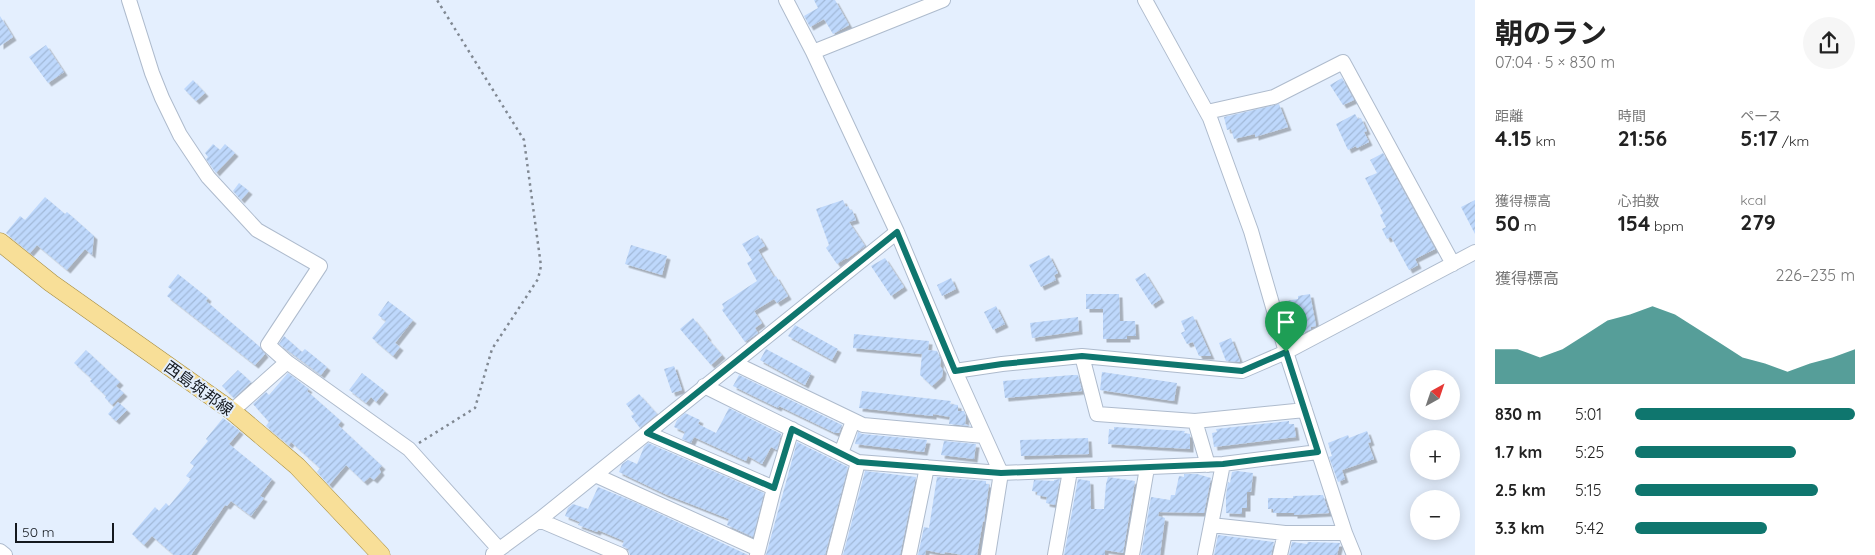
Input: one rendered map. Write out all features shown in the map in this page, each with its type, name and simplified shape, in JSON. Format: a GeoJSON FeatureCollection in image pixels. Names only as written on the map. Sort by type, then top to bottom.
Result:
{"type":"FeatureCollection","features":[{"type":"Feature","properties":{"kind":"main road","name":"西島筑邦線"},"geometry":{"type":"LineString","coordinates":[[0,242],[51,283],[232,412],[297,466],[381,555]]}},
{"type":"Feature","properties":{"kind":"street"},"geometry":{"type":"LineString","coordinates":[[129,0],[162,98],[180,136],[208,177],[257,230],[320,266],[268,345],[287,362],[409,449],[495,552],[539,520],[897,232]]}},
{"type":"Feature","properties":{"kind":"street"},"geometry":{"type":"LineString","coordinates":[[786,0],[814,52],[897,232],[955,371],[1001,473],[988,555]]}},
{"type":"Feature","properties":{"kind":"street"},"geometry":{"type":"LineString","coordinates":[[814,52],[943,0]]}},
{"type":"Feature","properties":{"kind":"street"},"geometry":{"type":"LineString","coordinates":[[1146,0],[1207,112],[1251,231],[1304,410],[1354,555]]}},
{"type":"Feature","properties":{"kind":"street"},"geometry":{"type":"LineString","coordinates":[[1207,112],[1274,97],[1343,62],[1452,264]]}},
{"type":"Feature","properties":{"kind":"street"},"geometry":{"type":"LineString","coordinates":[[955,371],[1082,356],[1242,371],[1286,352],[1475,252]]}},
{"type":"Feature","properties":{"kind":"street"},"geometry":{"type":"LineString","coordinates":[[1082,356],[1097,414],[1195,421],[1304,410]]}},
{"type":"Feature","properties":{"kind":"street"},"geometry":{"type":"LineString","coordinates":[[232,412],[287,362]]}},
{"type":"Feature","properties":{"kind":"street"},"geometry":{"type":"LineString","coordinates":[[734,363],[863,425],[984,436]]}},
{"type":"Feature","properties":{"kind":"street"},"geometry":{"type":"LineString","coordinates":[[704,386],[858,462],[1001,473],[1208,465],[1318,452]]}},
{"type":"Feature","properties":{"kind":"street"},"geometry":{"type":"LineString","coordinates":[[841,453],[853,420]]}},
{"type":"Feature","properties":{"kind":"street"},"geometry":{"type":"LineString","coordinates":[[1195,421],[1208,465]]}},
{"type":"Feature","properties":{"kind":"street"},"geometry":{"type":"LineString","coordinates":[[595,475],[757,552],[792,429]]}},
{"type":"Feature","properties":{"kind":"street"},"geometry":{"type":"LineString","coordinates":[[647,433],[774,488]]}},
{"type":"Feature","properties":{"kind":"street"},"geometry":{"type":"LineString","coordinates":[[834,555],[858,462]]}},
{"type":"Feature","properties":{"kind":"street"},"geometry":{"type":"LineString","coordinates":[[1205,555],[1223,464]]}},
{"type":"Feature","properties":{"kind":"street"},"geometry":{"type":"LineString","coordinates":[[909,555],[927,467]]}},
{"type":"Feature","properties":{"kind":"street"},"geometry":{"type":"LineString","coordinates":[[1132,555],[1147,468]]}},
{"type":"Feature","properties":{"kind":"street"},"geometry":{"type":"LineString","coordinates":[[1055,555],[1070,471]]}},
{"type":"Feature","properties":{"kind":"street"},"geometry":{"type":"LineString","coordinates":[[539,520],[621,555]]}},
{"type":"Feature","properties":{"kind":"street"},"geometry":{"type":"LineString","coordinates":[[1211,525],[1285,533],[1345,533]]}},
{"type":"Feature","properties":{"kind":"street"},"geometry":{"type":"LineString","coordinates":[[1280,555],[1285,533]]}},
{"type":"Feature","properties":{"kind":"street"},"geometry":{"type":"LineString","coordinates":[[0,551],[5,555]]}},
{"type":"Feature","properties":{"kind":"path"},"geometry":{"type":"LineString","coordinates":[[409,449],[475,408],[492,349],[538,279],[541,266],[524,140],[437,0]]}},
{"type":"Feature","properties":{"kind":"building"},"geometry":{"type":"Polygon","coordinates":[[[814,0],[835,0],[849,25],[833,34],[824,19],[810,27],[804,16],[818,8],[814,0]]]}},
{"type":"Feature","properties":{"kind":"building"},"geometry":{"type":"Polygon","coordinates":[[[0,16],[13,37],[0,46],[0,16]]]}},
{"type":"Feature","properties":{"kind":"building"},"geometry":{"type":"Polygon","coordinates":[[[46,45],[64,72],[48,83],[29,57],[46,45]]]}},
{"type":"Feature","properties":{"kind":"building"},"geometry":{"type":"Polygon","coordinates":[[[1342,78],[1354,100],[1343,105],[1330,85],[1342,78]]]}},
{"type":"Feature","properties":{"kind":"building"},"geometry":{"type":"Polygon","coordinates":[[[193,80],[205,93],[196,101],[184,89],[193,80]]]}},
{"type":"Feature","properties":{"kind":"building"},"geometry":{"type":"Polygon","coordinates":[[[1279,104],[1288,127],[1255,137],[1255,134],[1234,139],[1231,129],[1227,130],[1224,117],[1279,104]]]}},
{"type":"Feature","properties":{"kind":"building"},"geometry":{"type":"Polygon","coordinates":[[[1355,114],[1358,119],[1361,118],[1367,131],[1364,132],[1369,142],[1348,150],[1336,124],[1355,114]]]}},
{"type":"Feature","properties":{"kind":"building"},"geometry":{"type":"Polygon","coordinates":[[[213,144],[220,150],[225,144],[235,153],[216,173],[206,159],[208,157],[205,153],[213,144]]]}},
{"type":"Feature","properties":{"kind":"building"},"geometry":{"type":"Polygon","coordinates":[[[1383,153],[1435,249],[1415,259],[1418,265],[1409,270],[1391,237],[1387,239],[1382,229],[1386,227],[1380,215],[1383,213],[1365,178],[1377,173],[1370,160],[1383,153]]]}},
{"type":"Feature","properties":{"kind":"building"},"geometry":{"type":"Polygon","coordinates":[[[239,183],[249,191],[241,200],[233,191],[239,183]]]}},
{"type":"Feature","properties":{"kind":"building"},"geometry":{"type":"Polygon","coordinates":[[[45,197],[65,214],[67,212],[94,236],[92,255],[85,249],[67,270],[37,245],[30,253],[6,233],[20,216],[25,220],[45,197]]]}},
{"type":"Feature","properties":{"kind":"building"},"geometry":{"type":"Polygon","coordinates":[[[843,200],[846,207],[848,206],[852,210],[856,220],[849,222],[865,246],[837,264],[826,248],[829,245],[816,209],[843,200]]]}},
{"type":"Feature","properties":{"kind":"building"},"geometry":{"type":"Polygon","coordinates":[[[1475,200],[1475,234],[1461,207],[1475,200]]]}},
{"type":"Feature","properties":{"kind":"building"},"geometry":{"type":"Polygon","coordinates":[[[758,235],[765,246],[758,250],[788,296],[777,303],[774,299],[754,311],[762,323],[755,328],[758,333],[745,342],[722,310],[724,308],[722,304],[757,281],[747,263],[752,260],[742,244],[758,235]]]}},
{"type":"Feature","properties":{"kind":"building"},"geometry":{"type":"Polygon","coordinates":[[[631,245],[667,256],[662,275],[625,264],[631,245]]]}},
{"type":"Feature","properties":{"kind":"building"},"geometry":{"type":"Polygon","coordinates":[[[1049,255],[1058,273],[1054,275],[1056,280],[1041,287],[1029,265],[1049,255]]]}},
{"type":"Feature","properties":{"kind":"building"},"geometry":{"type":"Polygon","coordinates":[[[885,258],[904,287],[891,296],[871,266],[885,258]]]}},
{"type":"Feature","properties":{"kind":"building"},"geometry":{"type":"Polygon","coordinates":[[[1145,273],[1161,299],[1152,305],[1135,279],[1145,273]]]}},
{"type":"Feature","properties":{"kind":"building"},"geometry":{"type":"Polygon","coordinates":[[[178,274],[208,298],[206,301],[260,347],[265,354],[255,365],[167,296],[172,290],[168,287],[178,274]]]}},
{"type":"Feature","properties":{"kind":"building"},"geometry":{"type":"Polygon","coordinates":[[[951,278],[956,289],[942,296],[937,285],[951,278]]]}},
{"type":"Feature","properties":{"kind":"building"},"geometry":{"type":"Polygon","coordinates":[[[1086,294],[1119,294],[1120,321],[1135,321],[1136,336],[1127,336],[1127,339],[1103,339],[1103,309],[1086,309],[1086,294]]]}},
{"type":"Feature","properties":{"kind":"building"},"geometry":{"type":"Polygon","coordinates":[[[1310,294],[1316,326],[1302,333],[1301,327],[1290,329],[1285,301],[1298,299],[1298,296],[1310,294]]]}},
{"type":"Feature","properties":{"kind":"building"},"geometry":{"type":"Polygon","coordinates":[[[388,301],[413,320],[395,343],[400,347],[393,356],[372,338],[386,321],[378,315],[388,301]]]}},
{"type":"Feature","properties":{"kind":"building"},"geometry":{"type":"Polygon","coordinates":[[[996,306],[1005,324],[993,330],[984,312],[996,306]]]}},
{"type":"Feature","properties":{"kind":"building"},"geometry":{"type":"Polygon","coordinates":[[[1193,316],[1211,356],[1199,356],[1193,342],[1187,344],[1181,333],[1185,331],[1181,321],[1193,316]]]}},
{"type":"Feature","properties":{"kind":"building"},"geometry":{"type":"Polygon","coordinates":[[[1078,317],[1079,331],[1032,338],[1030,323],[1078,317]]]}},
{"type":"Feature","properties":{"kind":"building"},"geometry":{"type":"Polygon","coordinates":[[[693,318],[722,355],[711,365],[680,329],[693,318]]]}},
{"type":"Feature","properties":{"kind":"building"},"geometry":{"type":"Polygon","coordinates":[[[795,325],[838,349],[832,360],[788,336],[795,325]]]}},
{"type":"Feature","properties":{"kind":"building"},"geometry":{"type":"Polygon","coordinates":[[[854,334],[929,341],[928,350],[937,351],[941,360],[942,377],[932,386],[920,375],[922,354],[853,348],[854,334]]]}},
{"type":"Feature","properties":{"kind":"building"},"geometry":{"type":"Polygon","coordinates":[[[284,336],[302,352],[305,349],[327,367],[321,375],[279,344],[284,336]]]}},
{"type":"Feature","properties":{"kind":"building"},"geometry":{"type":"Polygon","coordinates":[[[1231,338],[1239,362],[1226,361],[1219,343],[1231,338]]]}},
{"type":"Feature","properties":{"kind":"building"},"geometry":{"type":"Polygon","coordinates":[[[766,349],[811,373],[805,385],[760,360],[766,349]]]}},
{"type":"Feature","properties":{"kind":"building"},"geometry":{"type":"Polygon","coordinates":[[[86,350],[120,382],[116,386],[124,393],[112,405],[105,398],[106,396],[90,381],[92,379],[74,363],[86,350]]]}},
{"type":"Feature","properties":{"kind":"building"},"geometry":{"type":"Polygon","coordinates":[[[674,366],[682,390],[672,393],[664,369],[674,366]]]}},
{"type":"Feature","properties":{"kind":"building"},"geometry":{"type":"Polygon","coordinates":[[[238,370],[251,382],[234,398],[222,386],[238,370]]]}},
{"type":"Feature","properties":{"kind":"building"},"geometry":{"type":"Polygon","coordinates":[[[1102,372],[1177,383],[1174,401],[1100,390],[1102,372]]]}},
{"type":"Feature","properties":{"kind":"building"},"geometry":{"type":"Polygon","coordinates":[[[288,373],[309,389],[307,391],[341,421],[338,425],[382,466],[379,469],[381,472],[374,480],[370,477],[364,482],[346,465],[329,485],[317,472],[320,468],[291,442],[289,445],[266,426],[269,422],[253,404],[266,392],[269,395],[288,373]]]}},
{"type":"Feature","properties":{"kind":"building"},"geometry":{"type":"Polygon","coordinates":[[[362,373],[385,391],[376,402],[371,397],[366,403],[349,390],[362,373]]]}},
{"type":"Feature","properties":{"kind":"building"},"geometry":{"type":"Polygon","coordinates":[[[739,375],[842,425],[839,433],[835,433],[779,406],[778,408],[733,386],[739,375]]]}},
{"type":"Feature","properties":{"kind":"building"},"geometry":{"type":"Polygon","coordinates":[[[1078,375],[1082,391],[1005,398],[1003,381],[1078,375]]]}},
{"type":"Feature","properties":{"kind":"building"},"geometry":{"type":"Polygon","coordinates":[[[862,391],[951,401],[950,404],[958,405],[958,411],[964,411],[966,417],[965,424],[970,426],[949,424],[950,417],[933,414],[933,416],[859,408],[862,391]]]}},
{"type":"Feature","properties":{"kind":"building"},"geometry":{"type":"Polygon","coordinates":[[[639,394],[657,414],[640,428],[631,416],[634,414],[626,404],[639,394]]]}},
{"type":"Feature","properties":{"kind":"building"},"geometry":{"type":"Polygon","coordinates":[[[118,402],[127,410],[116,421],[108,414],[118,402]]]}},
{"type":"Feature","properties":{"kind":"building"},"geometry":{"type":"Polygon","coordinates":[[[729,408],[781,434],[777,450],[771,447],[762,464],[748,456],[746,461],[694,437],[691,443],[682,439],[685,432],[674,427],[677,420],[685,413],[700,420],[698,424],[716,433],[729,408]]]}},
{"type":"Feature","properties":{"kind":"building"},"geometry":{"type":"Polygon","coordinates":[[[223,418],[240,431],[229,444],[272,479],[260,496],[264,498],[251,516],[231,501],[227,506],[225,505],[191,555],[174,555],[152,536],[144,545],[132,534],[155,507],[159,511],[166,503],[169,506],[191,479],[186,476],[194,466],[190,463],[208,441],[206,439],[223,418]]]}},
{"type":"Feature","properties":{"kind":"building"},"geometry":{"type":"Polygon","coordinates":[[[1289,421],[1289,424],[1294,424],[1296,437],[1214,447],[1212,433],[1217,432],[1216,429],[1289,421]]]}},
{"type":"Feature","properties":{"kind":"building"},"geometry":{"type":"Polygon","coordinates":[[[1114,427],[1185,431],[1184,433],[1190,434],[1190,449],[1108,444],[1109,429],[1114,430],[1114,427]]]}},
{"type":"Feature","properties":{"kind":"building"},"geometry":{"type":"Polygon","coordinates":[[[1367,431],[1371,442],[1368,443],[1374,459],[1342,470],[1345,479],[1338,482],[1329,457],[1332,456],[1328,443],[1348,435],[1349,438],[1367,431]]]}},
{"type":"Feature","properties":{"kind":"building"},"geometry":{"type":"Polygon","coordinates":[[[858,432],[862,434],[927,440],[924,452],[855,444],[858,432]]]}},
{"type":"Feature","properties":{"kind":"building"},"geometry":{"type":"Polygon","coordinates":[[[1088,438],[1089,454],[1021,456],[1020,440],[1088,438]]]}},
{"type":"Feature","properties":{"kind":"building"},"geometry":{"type":"Polygon","coordinates":[[[944,441],[976,444],[974,459],[941,455],[944,441]]]}},
{"type":"Feature","properties":{"kind":"building"},"geometry":{"type":"Polygon","coordinates":[[[797,442],[848,467],[825,555],[766,555],[797,442]]]}},
{"type":"Feature","properties":{"kind":"building"},"geometry":{"type":"Polygon","coordinates":[[[648,443],[764,493],[753,537],[727,525],[729,519],[665,494],[619,472],[622,464],[628,460],[637,464],[644,447],[648,443]]]}},
{"type":"Feature","properties":{"kind":"building"},"geometry":{"type":"Polygon","coordinates":[[[865,471],[916,477],[900,555],[843,555],[865,471]]]}},
{"type":"Feature","properties":{"kind":"building"},"geometry":{"type":"Polygon","coordinates":[[[1232,472],[1253,473],[1251,492],[1247,492],[1247,508],[1242,508],[1242,514],[1226,513],[1228,482],[1230,483],[1232,472]]]}},
{"type":"Feature","properties":{"kind":"building"},"geometry":{"type":"Polygon","coordinates":[[[1184,474],[1197,474],[1211,478],[1204,513],[1159,512],[1158,516],[1165,518],[1160,555],[1141,555],[1151,497],[1170,500],[1171,495],[1175,495],[1179,476],[1184,477],[1184,474]]]}},
{"type":"Feature","properties":{"kind":"building"},"geometry":{"type":"Polygon","coordinates":[[[937,477],[986,481],[986,484],[989,484],[977,555],[945,552],[944,554],[926,550],[925,555],[918,555],[924,527],[929,528],[937,477]]]}},
{"type":"Feature","properties":{"kind":"building"},"geometry":{"type":"Polygon","coordinates":[[[1108,477],[1135,481],[1123,553],[1105,550],[1105,555],[1064,555],[1078,479],[1090,481],[1091,509],[1104,509],[1108,477]]]}},
{"type":"Feature","properties":{"kind":"building"},"geometry":{"type":"Polygon","coordinates":[[[1060,479],[1055,505],[1046,503],[1047,497],[1037,495],[1037,492],[1032,491],[1034,480],[1054,481],[1060,479]]]}},
{"type":"Feature","properties":{"kind":"building"},"geometry":{"type":"Polygon","coordinates":[[[598,487],[748,555],[630,555],[628,549],[622,546],[624,541],[598,530],[597,532],[578,525],[580,522],[565,516],[568,508],[573,504],[588,509],[598,487]]]}},
{"type":"Feature","properties":{"kind":"building"},"geometry":{"type":"Polygon","coordinates":[[[1323,495],[1329,513],[1294,515],[1294,513],[1273,513],[1273,509],[1268,509],[1268,498],[1323,495]]]}},
{"type":"Feature","properties":{"kind":"building"},"geometry":{"type":"Polygon","coordinates":[[[1218,535],[1274,542],[1271,555],[1214,555],[1218,535]]]}},
{"type":"Feature","properties":{"kind":"building"},"geometry":{"type":"Polygon","coordinates":[[[1292,542],[1307,544],[1308,542],[1340,543],[1337,555],[1289,555],[1292,542]]]}},
{"type":"Feature","properties":{"kind":"route"},"geometry":{"type":"LineString","coordinates":[[897,232],[955,371],[1082,356],[1242,371],[1286,352],[1318,452],[1223,464],[1001,473],[858,462],[792,429],[774,488],[647,433],[897,232]]}}]}
